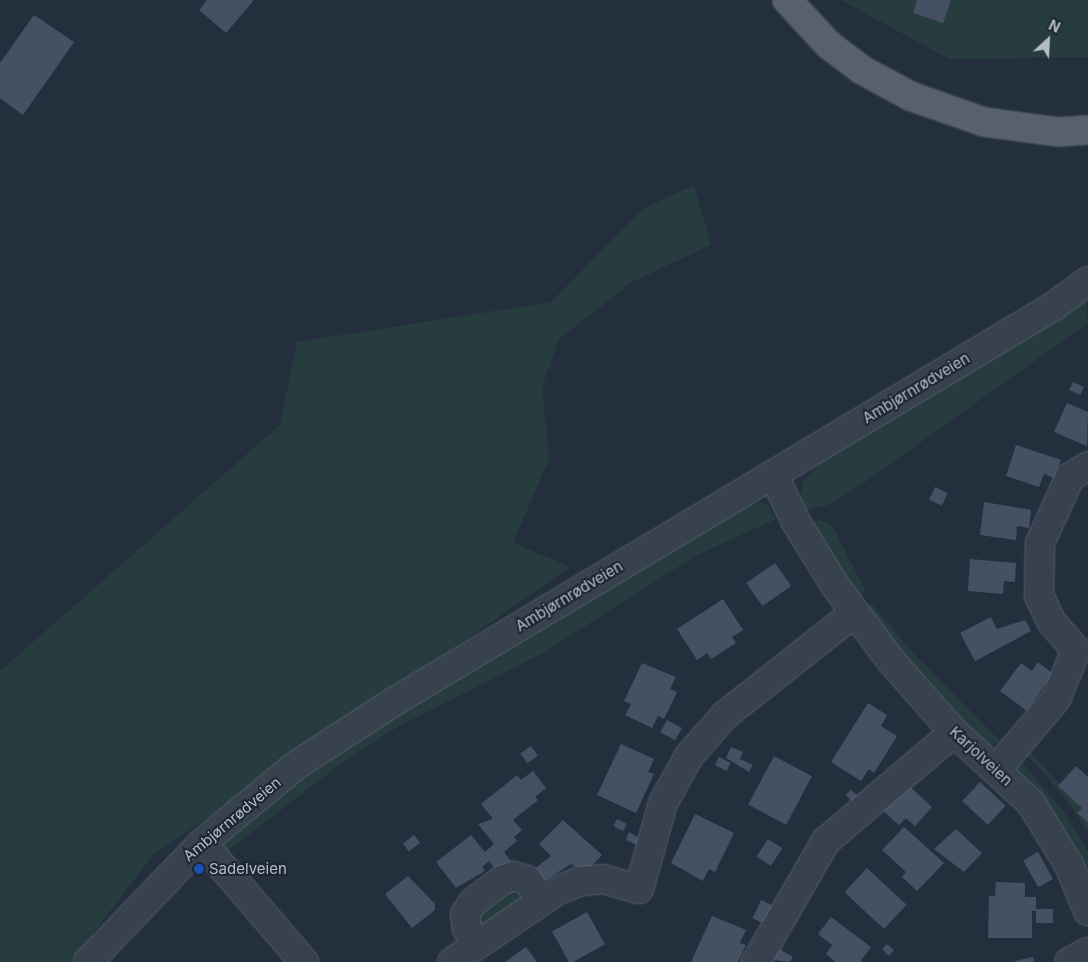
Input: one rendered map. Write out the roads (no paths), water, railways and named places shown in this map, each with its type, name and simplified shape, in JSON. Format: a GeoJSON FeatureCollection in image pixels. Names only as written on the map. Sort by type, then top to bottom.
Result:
{"type":"FeatureCollection","features":[{"type":"Feature","properties":{"kind":"main road"},"geometry":{"type":"LineString","coordinates":[[787,0],[829,45],[862,70],[928,104],[1018,128],[1088,130]]}},
{"type":"Feature","properties":{"kind":"street","name":"Ambjørnrødveien"},"geometry":{"type":"LineString","coordinates":[[88,962],[111,934],[202,843],[295,766],[395,701],[1054,306],[1088,281]]}},
{"type":"Feature","properties":{"kind":"street"},"geometry":{"type":"LineString","coordinates":[[997,769],[1056,699],[1076,650],[1051,621],[1039,595],[1040,543],[1070,477],[1088,466]]}},
{"type":"Feature","properties":{"kind":"street","name":"Karjolveien"},"geometry":{"type":"LineString","coordinates":[[773,474],[796,522],[854,613],[904,677],[954,732],[997,769],[1031,803],[1069,865],[1088,911]]}},
{"type":"Feature","properties":{"kind":"street"},"geometry":{"type":"LineString","coordinates":[[452,962],[558,890],[591,879],[639,889],[663,803],[689,756],[725,715],[854,613]]}},
{"type":"Feature","properties":{"kind":"street"},"geometry":{"type":"LineString","coordinates":[[756,962],[826,841],[954,732]]}},
{"type":"Feature","properties":{"kind":"street"},"geometry":{"type":"LineString","coordinates":[[202,843],[304,962]]}},
{"type":"Feature","properties":{"kind":"street"},"geometry":{"type":"LineString","coordinates":[[477,945],[466,929],[465,914],[473,902],[502,880],[512,876],[527,880],[542,900]]}},
{"type":"Feature","properties":{"kind":"street"},"geometry":{"type":"LineString","coordinates":[[1069,962],[1088,952]]}},
{"type":"Feature","properties":{"kind":"place","name":"Sadelveien"},"geometry":{"type":"Point","coordinates":[199,869]}}]}
